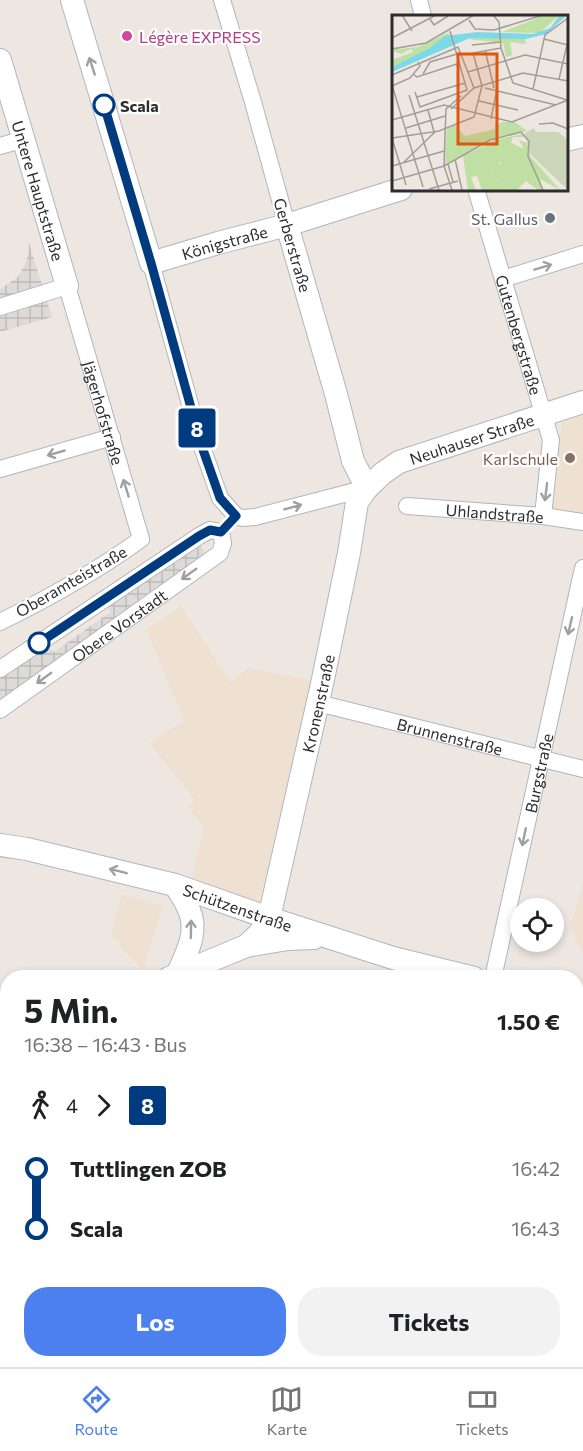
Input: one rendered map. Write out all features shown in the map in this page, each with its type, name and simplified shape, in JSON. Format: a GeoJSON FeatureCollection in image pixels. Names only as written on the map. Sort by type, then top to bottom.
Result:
{"type":"FeatureCollection","features":[{"type":"Feature","properties":{"kind":"street"},"geometry":{"type":"LineString","coordinates":[[72,0],[151,263],[201,444],[220,498],[236,516],[242,518],[255,517],[367,488]]}},
{"type":"Feature","properties":{"kind":"street","name":"Gerberstraße"},"geometry":{"type":"LineString","coordinates":[[222,0],[336,394],[353,461],[367,488]]}},
{"type":"Feature","properties":{"kind":"street"},"geometry":{"type":"LineString","coordinates":[[419,0],[423,15]]}},
{"type":"Feature","properties":{"kind":"street","name":"Untere Hauptstraße"},"geometry":{"type":"LineString","coordinates":[[0,60],[67,286]]}},
{"type":"Feature","properties":{"kind":"street"},"geometry":{"type":"LineString","coordinates":[[568,140],[583,136]]}},
{"type":"Feature","properties":{"kind":"street"},"geometry":{"type":"LineString","coordinates":[[0,146],[24,139]]}},
{"type":"Feature","properties":{"kind":"street","name":"Königstraße"},"geometry":{"type":"LineString","coordinates":[[151,263],[287,225],[398,190]]}},
{"type":"Feature","properties":{"kind":"street","name":"Gutenbergstraße"},"geometry":{"type":"LineString","coordinates":[[476,190],[551,440],[543,516]]}},
{"type":"Feature","properties":{"kind":"street"},"geometry":{"type":"LineString","coordinates":[[503,279],[583,254]]}},
{"type":"Feature","properties":{"kind":"street"},"geometry":{"type":"LineString","coordinates":[[0,307],[67,286]]}},
{"type":"Feature","properties":{"kind":"street","name":"Jägerhofstraße"},"geometry":{"type":"LineString","coordinates":[[67,286],[141,539]]}},
{"type":"Feature","properties":{"kind":"street","name":"Neuhauser Straße"},"geometry":{"type":"LineString","coordinates":[[367,488],[399,462],[583,402]]}},
{"type":"Feature","properties":{"kind":"street"},"geometry":{"type":"LineString","coordinates":[[0,470],[112,437]]}},
{"type":"Feature","properties":{"kind":"street","name":"Kronenstraße"},"geometry":{"type":"LineString","coordinates":[[269,918],[318,703],[349,553],[354,514],[357,502],[367,488]]}},
{"type":"Feature","properties":{"kind":"street","name":"Uhlandstraße"},"geometry":{"type":"LineString","coordinates":[[407,506],[543,516],[583,522]]}},
{"type":"Feature","properties":{"kind":"street","name":"Obere Vorstadt"},"geometry":{"type":"LineString","coordinates":[[221,532],[236,516]]}},
{"type":"Feature","properties":{"kind":"street","name":"Obere Vorstadt"},"geometry":{"type":"LineString","coordinates":[[0,669],[199,536],[210,530],[221,532]]}},
{"type":"Feature","properties":{"kind":"street","name":"Obere Vorstadt"},"geometry":{"type":"LineString","coordinates":[[0,710],[220,552],[223,543],[221,532]]}},
{"type":"Feature","properties":{"kind":"street","name":"Oberamteistraße"},"geometry":{"type":"LineString","coordinates":[[0,622],[38,603],[114,558],[141,539]]}},
{"type":"Feature","properties":{"kind":"street","name":"Burgstraße"},"geometry":{"type":"LineString","coordinates":[[496,970],[583,568]]}},
{"type":"Feature","properties":{"kind":"street","name":"Brunnenstraße"},"geometry":{"type":"LineString","coordinates":[[318,703],[583,769]]}},
{"type":"Feature","properties":{"kind":"street","name":"Schützenstraße"},"geometry":{"type":"LineString","coordinates":[[0,846],[27,849],[175,885],[393,958],[442,970]]}},
{"type":"Feature","properties":{"kind":"street"},"geometry":{"type":"LineString","coordinates":[[175,885],[190,911],[193,930],[189,950],[177,970]]}},
{"type":"Feature","properties":{"kind":"street"},"geometry":{"type":"LineString","coordinates":[[246,946],[260,933],[269,918]]}},
{"type":"Feature","properties":{"kind":"street"},"geometry":{"type":"LineString","coordinates":[[188,970],[246,946],[288,939],[331,938]]}},
{"type":"Feature","properties":{"kind":"shaded area"},"geometry":{"type":"Polygon","coordinates":[[[29,243],[52,317],[0,332],[0,289],[18,277],[28,255],[29,243]]]}},
{"type":"Feature","properties":{"kind":"shaded area","name":"Karlschule"},"geometry":{"type":"Polygon","coordinates":[[[583,412],[583,516],[551,510],[562,418],[583,412]]]}},
{"type":"Feature","properties":{"kind":"shaded area"},"geometry":{"type":"Polygon","coordinates":[[[201,546],[204,550],[203,556],[0,701],[0,679],[48,646],[54,652],[110,612],[107,606],[189,551],[201,546]]]}},
{"type":"Feature","properties":{"kind":"shaded area"},"geometry":{"type":"Polygon","coordinates":[[[181,606],[231,682],[248,668],[311,680],[261,896],[255,903],[190,883],[204,828],[188,807],[195,800],[149,743],[184,721],[146,630],[181,606]]]}},
{"type":"Feature","properties":{"kind":"shaded area"},"geometry":{"type":"Polygon","coordinates":[[[583,882],[583,953],[570,928],[583,882]]]}},
{"type":"Feature","properties":{"kind":"shaded area"},"geometry":{"type":"Polygon","coordinates":[[[122,894],[163,906],[143,970],[119,946],[120,941],[110,938],[122,894]]]}},
{"type":"Feature","properties":{"kind":"bus line","name":"8"},"geometry":{"type":"LineString","coordinates":[[39,643],[199,536],[210,530],[221,532],[236,516],[220,498],[201,444],[104,105]]}},
{"type":"Feature","properties":{"kind":"place","name":"Légère EXPRESS"},"geometry":{"type":"Point","coordinates":[127,36]}},
{"type":"Feature","properties":{"kind":"place","name":"Scala"},"geometry":{"type":"Point","coordinates":[104,105]}},
{"type":"Feature","properties":{"kind":"place","name":"St. Gallus"},"geometry":{"type":"Point","coordinates":[550,218]}},
{"type":"Feature","properties":{"kind":"place","name":"Karlschule"},"geometry":{"type":"Point","coordinates":[570,458]}}]}
